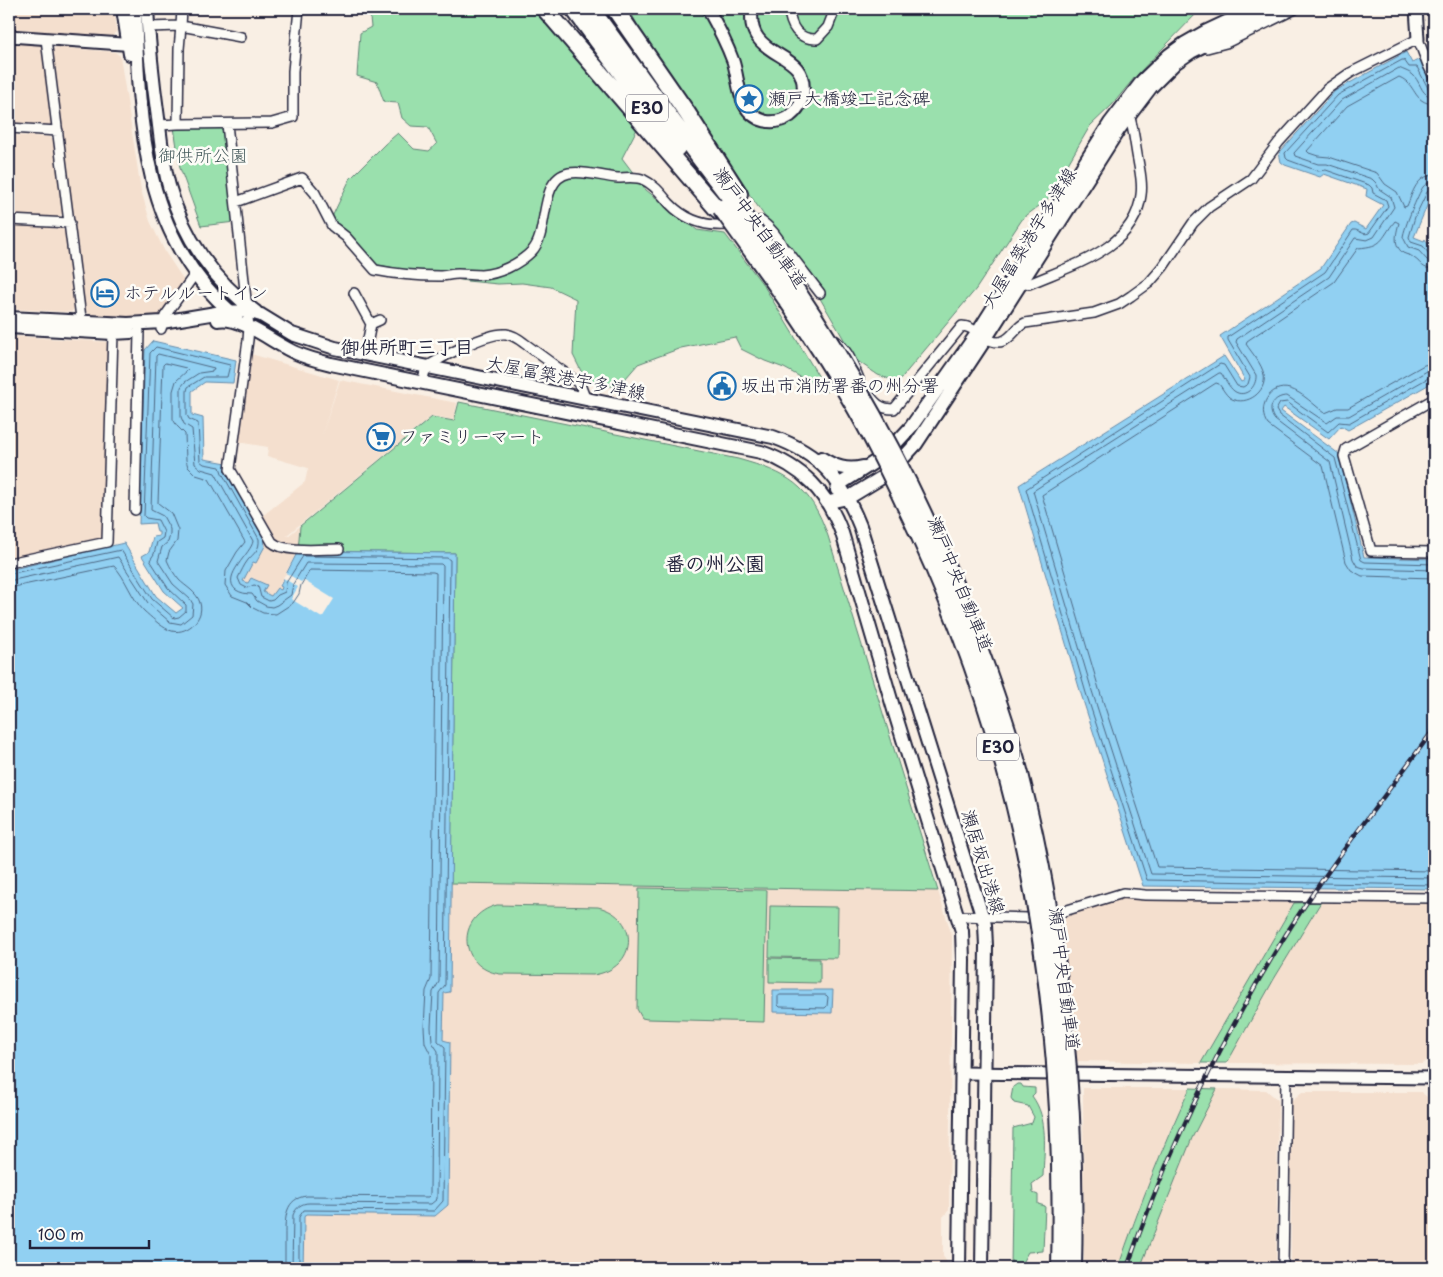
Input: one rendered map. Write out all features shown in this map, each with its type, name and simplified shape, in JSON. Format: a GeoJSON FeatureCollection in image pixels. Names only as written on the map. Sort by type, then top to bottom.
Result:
{"type":"FeatureCollection","features":[{"type":"Feature","properties":{"kind":"highway"},"geometry":{"type":"LineString","coordinates":[[545,9],[728,204]]}},
{"type":"Feature","properties":{"kind":"highway","name":"瀬戸中央自動車道"},"geometry":{"type":"LineString","coordinates":[[574,9],[728,204],[787,261],[867,403],[902,470],[969,616],[1020,771],[1051,918],[1063,1004],[1069,1092],[1073,1173],[1073,1268]]}},
{"type":"Feature","properties":{"kind":"highway","name":"瀬戸中央自動車道"},"geometry":{"type":"LineString","coordinates":[[591,9],[694,152],[728,204],[770,275],[816,343],[856,408],[925,547],[956,620],[983,696],[1007,776],[1025,852],[1040,929],[1050,1007],[1057,1090],[1060,1174],[1060,1268]]}},
{"type":"Feature","properties":{"kind":"highway"},"geometry":{"type":"LineString","coordinates":[[616,9],[687,113],[728,204]]}},
{"type":"Feature","properties":{"kind":"main road"},"geometry":{"type":"LineString","coordinates":[[123,9],[132,46],[149,167],[159,206],[170,235],[222,313],[248,327]]}},
{"type":"Feature","properties":{"kind":"main road"},"geometry":{"type":"LineString","coordinates":[[132,46],[135,9]]}},
{"type":"Feature","properties":{"kind":"main road"},"geometry":{"type":"LineString","coordinates":[[147,9],[149,49],[159,125],[166,169],[174,202],[188,234],[201,255],[217,276],[247,308]]}},
{"type":"Feature","properties":{"kind":"main road","name":"大屋冨築港宇多津線"},"geometry":{"type":"LineString","coordinates":[[828,502],[848,498],[888,473],[911,450],[926,430],[982,335],[1143,80],[1169,55],[1205,32],[1254,9]]}},
{"type":"Feature","properties":{"kind":"main road","name":"大屋冨築港宇多津線"},"geometry":{"type":"LineString","coordinates":[[1125,111],[1162,74],[1192,52],[1276,9]]}},
{"type":"Feature","properties":{"kind":"main road","name":"大屋冨築港宇多津線"},"geometry":{"type":"LineString","coordinates":[[828,502],[840,484],[873,464],[893,447],[911,427],[1022,282],[1070,196]]}},
{"type":"Feature","properties":{"kind":"main road"},"geometry":{"type":"LineString","coordinates":[[217,276],[223,294],[222,313]]}},
{"type":"Feature","properties":{"kind":"main road"},"geometry":{"type":"LineString","coordinates":[[196,317],[201,313],[206,304],[203,285]]}},
{"type":"Feature","properties":{"kind":"main road","name":"大屋冨築港宇多津線"},"geometry":{"type":"LineString","coordinates":[[9,327],[82,327],[113,324],[161,325],[247,308],[281,328],[304,338],[365,354],[773,437],[805,452],[825,468],[840,484]]}},
{"type":"Feature","properties":{"kind":"main road","name":"大屋冨築港宇多津線"},"geometry":{"type":"LineString","coordinates":[[9,318],[82,327],[113,333],[139,331],[196,317],[222,313],[229,319],[248,327],[279,345],[314,359],[772,456],[788,464],[803,475],[817,487],[828,502]]}},
{"type":"Feature","properties":{"kind":"main road"},"geometry":{"type":"LineString","coordinates":[[660,432],[663,415]]}},
{"type":"Feature","properties":{"kind":"main road"},"geometry":{"type":"LineString","coordinates":[[773,437],[804,448],[829,463],[844,469],[873,464]]}},
{"type":"Feature","properties":{"kind":"main road","name":"瀬居坂出港線"},"geometry":{"type":"LineString","coordinates":[[840,484],[860,526],[983,917],[986,946],[982,1268]]}},
{"type":"Feature","properties":{"kind":"main road"},"geometry":{"type":"LineString","coordinates":[[828,502],[842,534],[958,916],[963,946],[959,1268]]}},
{"type":"Feature","properties":{"kind":"street"},"geometry":{"type":"LineString","coordinates":[[178,124],[179,49],[182,9]]}},
{"type":"Feature","properties":{"kind":"street"},"geometry":{"type":"LineString","coordinates":[[159,125],[272,123],[293,117],[293,71],[299,9]]}},
{"type":"Feature","properties":{"kind":"street"},"geometry":{"type":"LineString","coordinates":[[708,9],[733,63],[744,106],[748,112],[762,120],[778,122],[792,115],[798,108],[802,100],[803,84],[796,67],[757,38],[751,20],[752,9]]}},
{"type":"Feature","properties":{"kind":"street"},"geometry":{"type":"LineString","coordinates":[[789,9],[790,20],[798,34],[809,39],[817,39],[828,27],[835,9]]}},
{"type":"Feature","properties":{"kind":"street"},"geometry":{"type":"LineString","coordinates":[[1224,22],[1244,9]]}},
{"type":"Feature","properties":{"kind":"street"},"geometry":{"type":"LineString","coordinates":[[1192,52],[1226,43],[1295,9]]}},
{"type":"Feature","properties":{"kind":"street"},"geometry":{"type":"LineString","coordinates":[[1416,9],[1418,39],[1434,77]]}},
{"type":"Feature","properties":{"kind":"street"},"geometry":{"type":"LineString","coordinates":[[148,27],[181,26],[241,37]]}},
{"type":"Feature","properties":{"kind":"street"},"geometry":{"type":"LineString","coordinates":[[9,36],[132,46]]}},
{"type":"Feature","properties":{"kind":"street"},"geometry":{"type":"LineString","coordinates":[[46,39],[82,327]]}},
{"type":"Feature","properties":{"kind":"street"},"geometry":{"type":"LineString","coordinates":[[782,244],[790,264],[796,298],[811,325],[819,332],[842,345],[868,394],[877,405],[885,409],[894,409],[962,326],[968,326],[982,335],[998,342],[1003,342],[1019,326],[1025,323],[1094,313],[1119,304],[1131,296],[1149,282],[1163,267],[1193,223],[1205,211],[1251,178],[1279,142],[1327,89],[1350,73],[1418,39]]}},
{"type":"Feature","properties":{"kind":"street"},"geometry":{"type":"LineString","coordinates":[[1022,282],[1029,284],[1102,251],[1116,242],[1135,218],[1142,193],[1141,180],[1132,124],[1125,111]]}},
{"type":"Feature","properties":{"kind":"street"},"geometry":{"type":"LineString","coordinates":[[227,124],[248,327],[248,340],[230,468],[272,542],[276,545],[286,548],[339,549]]}},
{"type":"Feature","properties":{"kind":"street"},"geometry":{"type":"LineString","coordinates":[[9,128],[58,131]]}},
{"type":"Feature","properties":{"kind":"street"},"geometry":{"type":"LineString","coordinates":[[236,202],[302,178],[315,194],[332,226],[346,237],[375,270],[439,276],[458,274],[483,275],[498,272],[517,264],[532,251],[539,241],[553,183],[560,177],[580,172],[603,177],[643,179],[653,185],[671,205],[692,220],[702,224],[723,226],[761,221],[770,227],[820,293]]}},
{"type":"Feature","properties":{"kind":"street"},"geometry":{"type":"LineString","coordinates":[[9,220],[70,223]]}},
{"type":"Feature","properties":{"kind":"street"},"geometry":{"type":"LineString","coordinates":[[161,325],[195,274]]}},
{"type":"Feature","properties":{"kind":"street"},"geometry":{"type":"LineString","coordinates":[[354,293],[375,322],[365,354]]}},
{"type":"Feature","properties":{"kind":"street"},"geometry":{"type":"LineString","coordinates":[[135,510],[139,331]]}},
{"type":"Feature","properties":{"kind":"street"},"geometry":{"type":"LineString","coordinates":[[9,563],[107,542],[113,333]]}},
{"type":"Feature","properties":{"kind":"street"},"geometry":{"type":"LineString","coordinates":[[422,383],[426,367],[446,354],[491,336],[507,334],[524,342],[576,380],[586,400]]}},
{"type":"Feature","properties":{"kind":"street"},"geometry":{"type":"LineString","coordinates":[[1434,399],[1346,449],[1344,452],[1371,551],[1434,552]]}},
{"type":"Feature","properties":{"kind":"street"},"geometry":{"type":"LineString","coordinates":[[958,916],[1029,918],[1044,916],[1123,893],[1145,895],[1434,898]]}},
{"type":"Feature","properties":{"kind":"street"},"geometry":{"type":"LineString","coordinates":[[962,1073],[1434,1078]]}},
{"type":"Feature","properties":{"kind":"street"},"geometry":{"type":"LineString","coordinates":[[1283,1268],[1286,1076]]}},
{"type":"Feature","properties":{"kind":"shaded area"},"geometry":{"type":"Polygon","coordinates":[[[9,9],[114,9],[117,31],[112,37],[9,28],[9,9]]]}},
{"type":"Feature","properties":{"kind":"shaded area"},"geometry":{"type":"Polygon","coordinates":[[[9,42],[39,44],[43,48],[52,123],[49,126],[9,123],[9,42]]]}},
{"type":"Feature","properties":{"kind":"shaded area"},"geometry":{"type":"Polygon","coordinates":[[[56,47],[115,52],[120,56],[141,190],[150,221],[165,252],[185,282],[162,315],[133,317],[89,314],[85,310],[53,50],[56,47]]]}},
{"type":"Feature","properties":{"kind":"shaded area"},"geometry":{"type":"Polygon","coordinates":[[[9,135],[50,137],[54,142],[63,213],[59,217],[9,215],[9,135]]]}},
{"type":"Feature","properties":{"kind":"shaded area"},"geometry":{"type":"Polygon","coordinates":[[[9,225],[61,229],[65,231],[74,309],[71,312],[9,309],[9,225]]]}},
{"type":"Feature","properties":{"kind":"shaded area"},"geometry":{"type":"Polygon","coordinates":[[[9,336],[109,342],[103,538],[9,560],[9,336]]]}},
{"type":"Feature","properties":{"kind":"shaded area"},"geometry":{"type":"Polygon","coordinates":[[[251,354],[339,380],[322,435],[340,380],[457,403],[454,420],[432,416],[287,535],[299,527],[298,551],[279,585],[282,587],[280,589],[277,588],[271,596],[263,592],[267,585],[251,577],[248,583],[243,580],[253,562],[256,563],[265,546],[265,537],[268,541],[275,536],[261,517],[305,482],[308,468],[267,456],[268,447],[237,442],[251,354]]]}},
{"type":"Feature","properties":{"kind":"shaded area"},"geometry":{"type":"Polygon","coordinates":[[[451,883],[938,891],[952,936],[949,1210],[943,1217],[943,1256],[948,1264],[948,1268],[303,1268],[304,1217],[306,1214],[435,1216],[448,1205],[450,1042],[443,1040],[443,1028],[444,992],[450,992],[451,883]]]}},
{"type":"Feature","properties":{"kind":"shaded area"},"geometry":{"type":"Polygon","coordinates":[[[1117,899],[1294,903],[1201,1063],[1077,1061],[1060,917],[1117,899]]]}},
{"type":"Feature","properties":{"kind":"shaded area"},"geometry":{"type":"Polygon","coordinates":[[[1321,902],[1434,904],[1432,1055],[1422,1064],[1227,1063],[1274,979],[1321,902]]]}},
{"type":"Feature","properties":{"kind":"shaded area"},"geometry":{"type":"Polygon","coordinates":[[[1083,1088],[1190,1088],[1170,1130],[1138,1210],[1118,1268],[1084,1268],[1083,1088]]]}},
{"type":"Feature","properties":{"kind":"shaded area"},"geometry":{"type":"Polygon","coordinates":[[[1217,1089],[1266,1090],[1278,1100],[1276,1268],[1140,1268],[1192,1138],[1217,1089]]]}},
{"type":"Feature","properties":{"kind":"shaded area"},"geometry":{"type":"Polygon","coordinates":[[[1302,1092],[1421,1092],[1432,1101],[1431,1268],[1291,1268],[1291,1101],[1302,1092]]]}},
{"type":"Feature","properties":{"kind":"green space"},"geometry":{"type":"Polygon","coordinates":[[[369,9],[531,9],[637,129],[622,158],[646,190],[697,230],[725,234],[764,286],[828,392],[784,368],[741,349],[735,337],[681,348],[638,364],[619,386],[605,386],[584,377],[573,355],[576,299],[551,287],[522,283],[498,284],[467,281],[378,265],[336,230],[332,217],[350,179],[385,144],[398,133],[414,149],[429,151],[437,144],[428,127],[411,126],[402,118],[398,103],[384,102],[377,82],[357,76],[360,33],[371,27],[369,9]]]}},
{"type":"Feature","properties":{"kind":"green space"},"geometry":{"type":"Polygon","coordinates":[[[629,9],[1205,9],[1197,13],[1135,77],[1112,105],[1090,126],[1047,200],[1023,218],[976,289],[898,382],[878,375],[856,360],[811,283],[656,60],[629,9]]]}},
{"type":"Feature","properties":{"kind":"green space","name":"御供所公園"},"geometry":{"type":"Polygon","coordinates":[[[174,127],[224,128],[235,222],[201,226],[180,168],[174,127]]]}},
{"type":"Feature","properties":{"kind":"green space"},"geometry":{"type":"Polygon","coordinates":[[[459,402],[738,459],[784,476],[805,493],[813,504],[828,536],[938,891],[451,883],[455,553],[298,551],[300,526],[432,417],[454,421],[459,402]]]}},
{"type":"Feature","properties":{"kind":"green space"},"geometry":{"type":"Polygon","coordinates":[[[639,888],[767,890],[764,1022],[642,1018],[637,1009],[639,888]]]}},
{"type":"Feature","properties":{"kind":"green space"},"geometry":{"type":"Polygon","coordinates":[[[1321,902],[1274,979],[1227,1063],[1201,1063],[1294,903],[1321,902]]]}},
{"type":"Feature","properties":{"kind":"green space"},"geometry":{"type":"Polygon","coordinates":[[[497,905],[598,907],[612,913],[622,921],[627,931],[626,953],[619,963],[608,971],[593,975],[500,974],[486,970],[476,962],[470,952],[467,941],[468,930],[483,911],[497,905]]]}},
{"type":"Feature","properties":{"kind":"green space"},"geometry":{"type":"Polygon","coordinates":[[[770,906],[838,907],[837,958],[769,957],[770,906]]]}},
{"type":"Feature","properties":{"kind":"green space"},"geometry":{"type":"Polygon","coordinates":[[[769,958],[820,959],[820,983],[769,982],[769,958]]]}},
{"type":"Feature","properties":{"kind":"green space"},"geometry":{"type":"Polygon","coordinates":[[[1021,1084],[1023,1087],[1035,1088],[1035,1093],[1032,1096],[1041,1114],[1044,1135],[1043,1176],[1032,1184],[1033,1193],[1038,1195],[1038,1204],[1045,1206],[1043,1251],[1028,1252],[1019,1268],[1011,1268],[1013,1128],[1032,1123],[1034,1117],[1028,1106],[1014,1103],[1011,1098],[1013,1087],[1021,1084]]]}},
{"type":"Feature","properties":{"kind":"green space"},"geometry":{"type":"Polygon","coordinates":[[[1190,1088],[1217,1089],[1192,1138],[1140,1268],[1118,1268],[1151,1177],[1190,1088]]]}},
{"type":"Feature","properties":{"kind":"water"},"geometry":{"type":"Polygon","coordinates":[[[1406,52],[1412,63],[1420,59],[1434,89],[1434,189],[1414,237],[1424,241],[1425,239],[1434,254],[1434,377],[1428,385],[1348,430],[1341,426],[1329,439],[1284,407],[1281,411],[1339,454],[1364,557],[1434,559],[1434,889],[1143,886],[1081,694],[1019,485],[1224,356],[1241,382],[1245,380],[1220,336],[1321,268],[1351,224],[1354,223],[1366,229],[1383,205],[1366,196],[1367,189],[1324,174],[1320,177],[1285,165],[1281,162],[1279,153],[1335,91],[1406,52]]]}},
{"type":"Feature","properties":{"kind":"water"},"geometry":{"type":"Polygon","coordinates":[[[153,341],[236,360],[233,383],[205,382],[192,391],[192,415],[203,418],[204,459],[227,463],[226,471],[264,538],[265,546],[256,563],[253,562],[243,581],[248,583],[251,578],[267,585],[263,592],[271,596],[277,588],[281,590],[282,587],[280,586],[298,551],[455,553],[450,992],[444,993],[443,1040],[450,1042],[448,1205],[435,1216],[306,1214],[304,1217],[303,1268],[9,1268],[9,570],[124,543],[156,596],[176,613],[183,608],[164,591],[142,556],[149,552],[153,537],[159,536],[155,523],[139,524],[145,350],[153,341]]]}},
{"type":"Feature","properties":{"kind":"water"},"geometry":{"type":"Polygon","coordinates":[[[773,990],[833,990],[832,1013],[773,1012],[773,990]]]}},
{"type":"Feature","properties":{"kind":"pier"},"geometry":{"type":"Polygon","coordinates":[[[286,573],[301,582],[303,580],[334,599],[322,618],[291,599],[298,587],[283,578],[286,573]]]}},
{"type":"Feature","properties":{"kind":"railway"},"geometry":{"type":"LineString","coordinates":[[1127,1268],[1160,1180],[1179,1136],[1220,1051],[1265,968],[1307,902],[1342,852],[1434,729]]}},
{"type":"Feature","properties":{"kind":"place","name":"瀬戸大橋竣工記念碑"},"geometry":{"type":"Point","coordinates":[749,99]}},
{"type":"Feature","properties":{"kind":"place","name":"ホテルルートイン"},"geometry":{"type":"Point","coordinates":[105,293]}},
{"type":"Feature","properties":{"kind":"place","name":"坂出市消防署番の州分署"},"geometry":{"type":"Point","coordinates":[722,386]}},
{"type":"Feature","properties":{"kind":"place","name":"ファミリーマート"},"geometry":{"type":"Point","coordinates":[381,437]}},
{"type":"Feature","properties":{"kind":"district","name":"御供所町三丁目"},"geometry":{"type":"Point","coordinates":[407,347]}},
{"type":"Feature","properties":{"kind":"district","name":"番の州公園"},"geometry":{"type":"Point","coordinates":[715,564]}}]}
